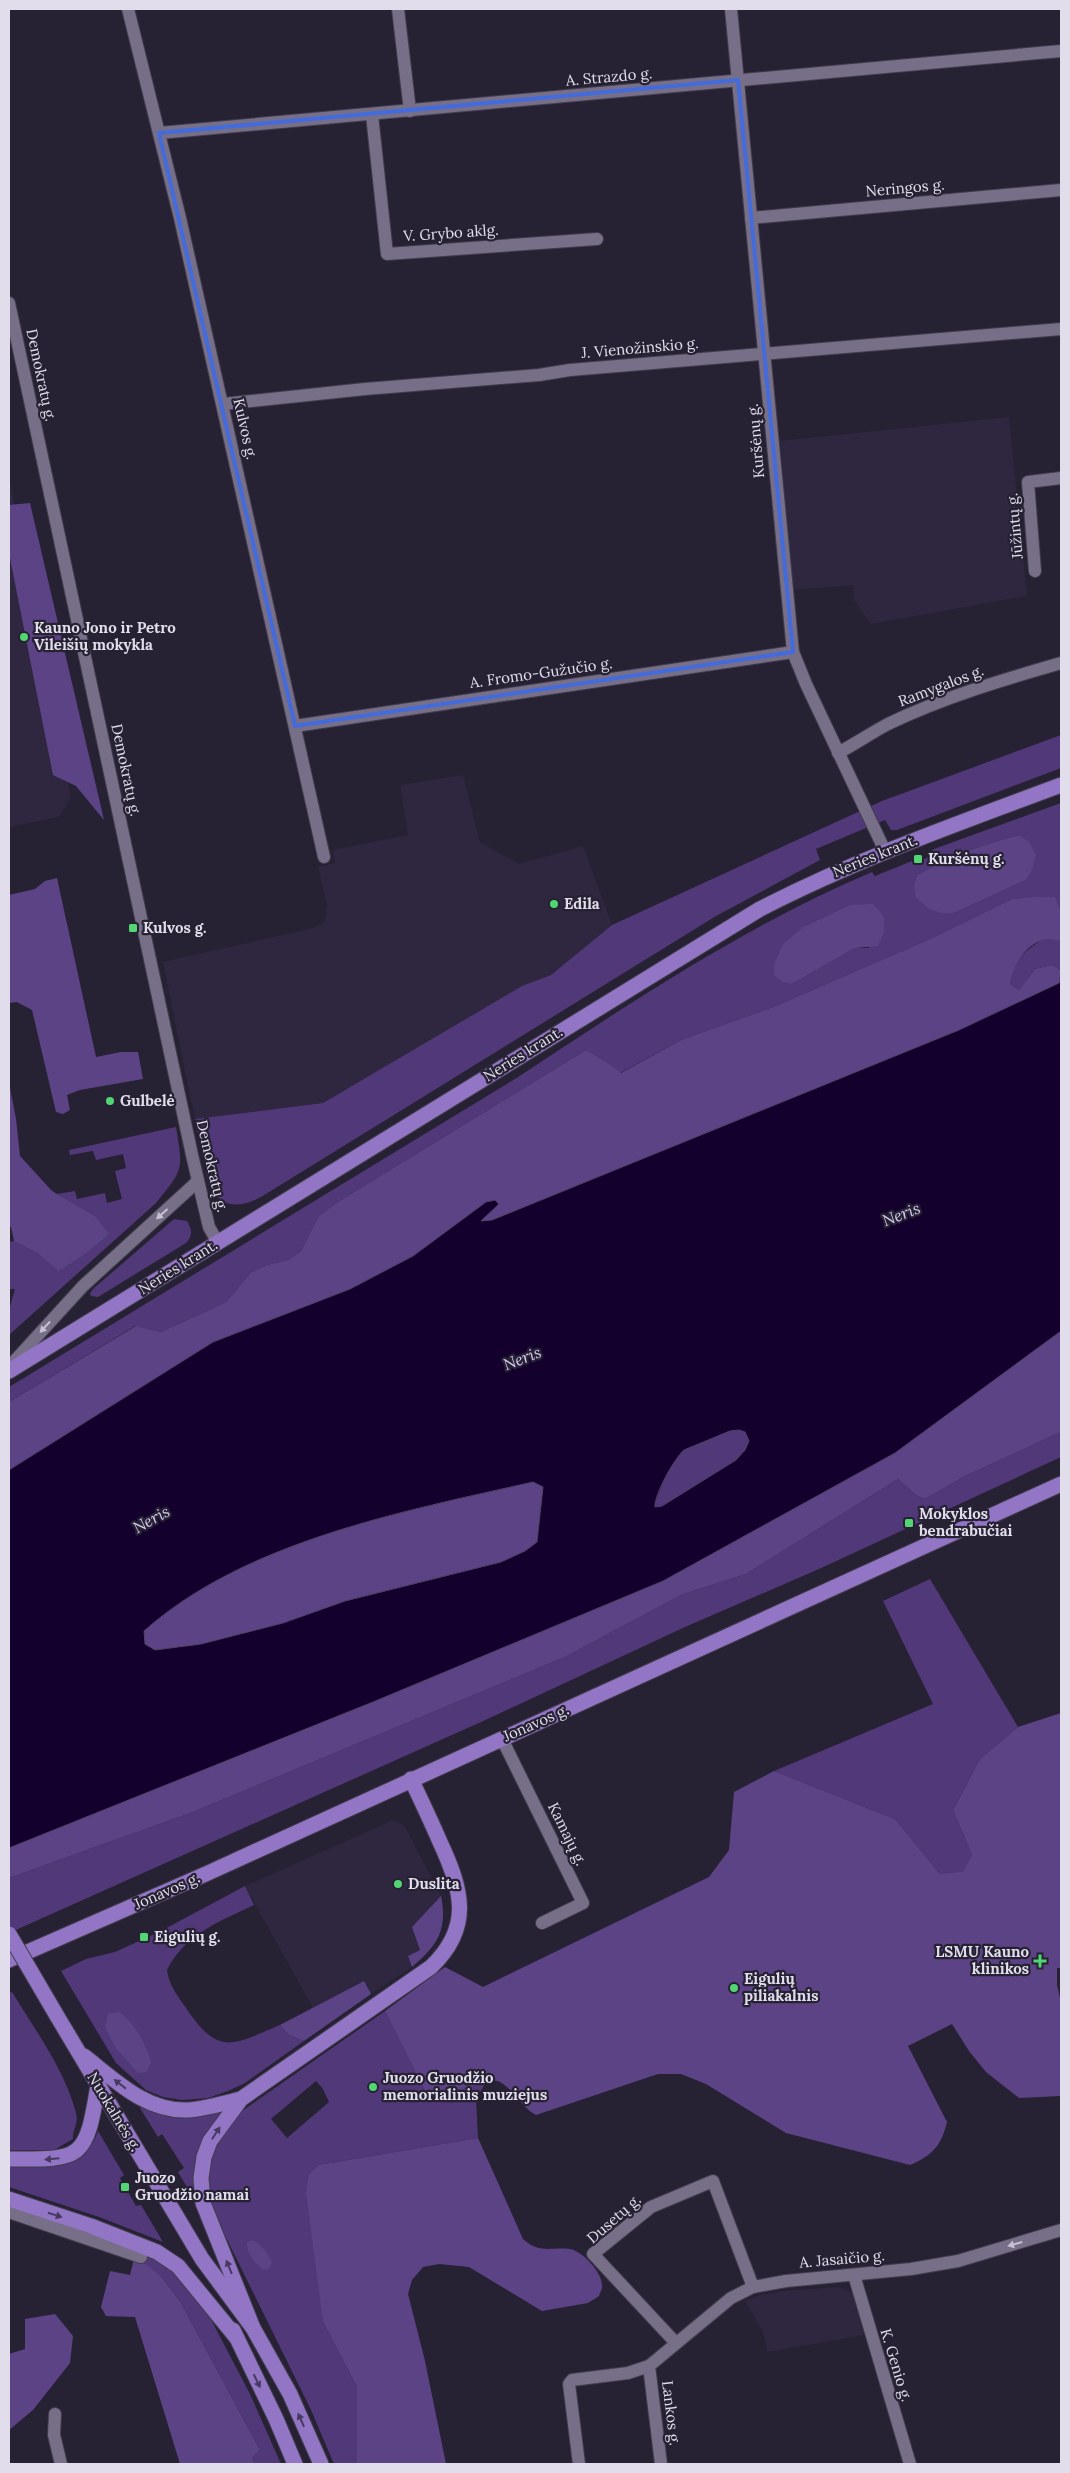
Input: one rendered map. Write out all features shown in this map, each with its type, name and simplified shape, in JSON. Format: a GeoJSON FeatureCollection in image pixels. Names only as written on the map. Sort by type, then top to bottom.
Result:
{"type":"FeatureCollection","features":[{"type":"Feature","properties":{"kind":"main road","name":"Neries krant."},"geometry":{"type":"LineString","coordinates":[[9,1371],[727,929],[813,882],[885,851],[1061,784]]}},
{"type":"Feature","properties":{"kind":"main road","name":"Jonavos g."},"geometry":{"type":"LineString","coordinates":[[9,1960],[502,1739],[1061,1484]]}},
{"type":"Feature","properties":{"kind":"main road"},"geometry":{"type":"LineString","coordinates":[[253,2328],[203,2203],[200,2178],[204,2157],[210,2141],[241,2099],[431,1967],[450,1945],[460,1916],[460,1890],[411,1780]]}},
{"type":"Feature","properties":{"kind":"main road","name":"Nuokalnės g."},"geometry":{"type":"LineString","coordinates":[[9,1934],[202,2259],[253,2328],[290,2394],[321,2464]]}},
{"type":"Feature","properties":{"kind":"main road"},"geometry":{"type":"LineString","coordinates":[[78,2051],[134,2094],[159,2106],[189,2110],[241,2099]]}},
{"type":"Feature","properties":{"kind":"main road"},"geometry":{"type":"LineString","coordinates":[[9,2159],[54,2160],[66,2156],[82,2146],[88,2138],[93,2120],[98,2085]]}},
{"type":"Feature","properties":{"kind":"main road"},"geometry":{"type":"LineString","coordinates":[[9,2199],[89,2232],[143,2245],[178,2266],[236,2337]]}},
{"type":"Feature","properties":{"kind":"main road","name":"Nuokalnės g."},"geometry":{"type":"LineString","coordinates":[[202,2259],[295,2464]]}},
{"type":"Feature","properties":{"kind":"street","name":"Kulvos g."},"geometry":{"type":"LineString","coordinates":[[128,9],[160,133],[223,404],[324,857]]}},
{"type":"Feature","properties":{"kind":"street"},"geometry":{"type":"LineString","coordinates":[[398,9],[410,111]]}},
{"type":"Feature","properties":{"kind":"street","name":"Kuršėnų g."},"geometry":{"type":"LineString","coordinates":[[731,9],[793,652],[838,753],[885,851]]}},
{"type":"Feature","properties":{"kind":"street","name":"A. Strazdo g."},"geometry":{"type":"LineString","coordinates":[[160,133],[372,115],[1061,50]]}},
{"type":"Feature","properties":{"kind":"street","name":"V. Grybo aklg."},"geometry":{"type":"LineString","coordinates":[[372,115],[387,254],[597,239]]}},
{"type":"Feature","properties":{"kind":"street","name":"Neringos g."},"geometry":{"type":"LineString","coordinates":[[751,218],[1061,190]]}},
{"type":"Feature","properties":{"kind":"street","name":"Demokratų g."},"geometry":{"type":"LineString","coordinates":[[9,303],[198,1181],[209,1228],[218,1243]]}},
{"type":"Feature","properties":{"kind":"street","name":"J. Vienožinskio g."},"geometry":{"type":"LineString","coordinates":[[223,404],[365,389],[539,375],[570,370],[1061,329]]}},
{"type":"Feature","properties":{"kind":"street","name":"Jūžintų g."},"geometry":{"type":"LineString","coordinates":[[1035,571],[1028,482],[1061,478]]}},
{"type":"Feature","properties":{"kind":"street","name":"A. Fromo-Gužučio g."},"geometry":{"type":"LineString","coordinates":[[294,726],[793,652]]}},
{"type":"Feature","properties":{"kind":"street","name":"Ramygalos g."},"geometry":{"type":"LineString","coordinates":[[838,753],[886,726],[931,705],[985,685],[1061,663]]}},
{"type":"Feature","properties":{"kind":"street"},"geometry":{"type":"LineString","coordinates":[[9,1367],[83,1286],[198,1181]]}},
{"type":"Feature","properties":{"kind":"street","name":"Kamajų g."},"geometry":{"type":"LineString","coordinates":[[502,1739],[583,1903],[542,1922]]}},
{"type":"Feature","properties":{"kind":"street","name":"Dusetų g."},"geometry":{"type":"LineString","coordinates":[[675,2342],[593,2254],[651,2207],[713,2181],[753,2287]]}},
{"type":"Feature","properties":{"kind":"street"},"geometry":{"type":"LineString","coordinates":[[9,2212],[89,2232],[141,2257]]}},
{"type":"Feature","properties":{"kind":"street","name":"A. Jasaičio g."},"geometry":{"type":"LineString","coordinates":[[649,2366],[675,2342],[731,2298],[753,2287],[786,2281],[911,2269],[958,2260],[1061,2230]]}},
{"type":"Feature","properties":{"kind":"street","name":"K. Genio g."},"geometry":{"type":"LineString","coordinates":[[854,2275],[910,2464]]}},
{"type":"Feature","properties":{"kind":"street"},"geometry":{"type":"LineString","coordinates":[[579,2464],[569,2384],[577,2379],[628,2373],[649,2366]]}},
{"type":"Feature","properties":{"kind":"street","name":"Lankos g."},"geometry":{"type":"LineString","coordinates":[[649,2366],[661,2464]]}},
{"type":"Feature","properties":{"kind":"street"},"geometry":{"type":"LineString","coordinates":[[55,2414],[54,2435],[61,2464]]}},
{"type":"Feature","properties":{"kind":"highlighted area"},"geometry":{"type":"Polygon","coordinates":[[[738,80],[793,652],[295,726],[159,133],[738,80]]]}},
{"type":"Feature","properties":{"kind":"shaded area"},"geometry":{"type":"Polygon","coordinates":[[[1009,417],[1027,596],[871,624],[854,600],[853,585],[793,590],[780,441],[1009,417]]]}},
{"type":"Feature","properties":{"kind":"shaded area","name":"Kauno Jono ir Petro Vileišių mokykla"},"geometry":{"type":"Polygon","coordinates":[[[9,476],[71,798],[59,817],[9,827],[9,476]]]}},
{"type":"Feature","properties":{"kind":"shaded area"},"geometry":{"type":"Polygon","coordinates":[[[30,503],[104,820],[76,786],[53,775],[9,553],[9,505],[30,503]]]}},
{"type":"Feature","properties":{"kind":"shaded area"},"geometry":{"type":"Polygon","coordinates":[[[1061,735],[1061,768],[897,830],[891,830],[885,820],[816,849],[820,860],[716,916],[261,1197],[246,1203],[232,1204],[220,1199],[209,1186],[195,1119],[323,1103],[522,986],[551,975],[612,925],[882,801],[1061,735]]]}},
{"type":"Feature","properties":{"kind":"shaded area"},"geometry":{"type":"Polygon","coordinates":[[[463,775],[480,842],[519,864],[583,846],[612,925],[551,975],[522,986],[323,1103],[195,1119],[163,962],[313,928],[325,922],[327,905],[318,867],[335,863],[333,850],[408,835],[400,785],[463,775]]]}},
{"type":"Feature","properties":{"kind":"shaded area"},"geometry":{"type":"Polygon","coordinates":[[[1061,803],[1061,912],[1054,897],[1012,899],[932,938],[773,1007],[681,1040],[620,1073],[607,1062],[586,1050],[336,1203],[318,1217],[301,1251],[288,1260],[267,1265],[251,1272],[226,1302],[161,1332],[135,1326],[9,1402],[9,1387],[515,1079],[689,967],[779,916],[825,893],[872,872],[875,876],[912,861],[914,863],[927,858],[934,849],[1061,803]],[[1019,835],[941,862],[917,875],[914,886],[954,913],[1026,880],[1019,835]],[[849,905],[803,927],[792,984],[855,948],[869,948],[849,905]]]}},
{"type":"Feature","properties":{"kind":"shaded area"},"geometry":{"type":"Polygon","coordinates":[[[1019,835],[1029,842],[1036,855],[1032,870],[1026,880],[954,913],[942,913],[929,909],[916,897],[914,885],[917,875],[941,862],[966,852],[1019,835]]]}},
{"type":"Feature","properties":{"kind":"shaded area"},"geometry":{"type":"Polygon","coordinates":[[[57,878],[96,1057],[121,1052],[138,1052],[143,1079],[80,1090],[67,1095],[70,1110],[63,1114],[56,1112],[32,1010],[17,1002],[9,1003],[9,895],[35,889],[45,881],[57,878]]]}},
{"type":"Feature","properties":{"kind":"shaded area"},"geometry":{"type":"Polygon","coordinates":[[[1055,897],[1061,912],[1061,940],[1044,939],[1030,947],[1020,958],[1010,984],[1019,990],[1035,969],[1052,965],[1061,970],[1059,983],[959,1030],[492,1220],[480,1222],[486,1202],[413,1256],[350,1289],[213,1342],[9,1470],[9,1402],[136,1326],[161,1332],[226,1302],[251,1272],[267,1265],[288,1260],[301,1251],[318,1217],[336,1203],[586,1050],[607,1062],[621,1073],[681,1040],[773,1007],[932,938],[1012,899],[1055,897]]]}},
{"type":"Feature","properties":{"kind":"shaded area"},"geometry":{"type":"Polygon","coordinates":[[[873,904],[884,917],[884,932],[878,946],[855,948],[792,984],[783,982],[774,975],[775,962],[783,944],[803,927],[849,905],[873,904]]]}},
{"type":"Feature","properties":{"kind":"shaded area"},"geometry":{"type":"Polygon","coordinates":[[[1043,939],[1061,940],[1061,970],[1052,965],[1035,969],[1019,990],[1010,984],[1014,969],[1021,957],[1043,939]]]}},
{"type":"Feature","properties":{"kind":"shaded area"},"geometry":{"type":"Polygon","coordinates":[[[9,1083],[16,1119],[20,1156],[52,1191],[94,1215],[109,1234],[85,1254],[59,1271],[37,1253],[14,1241],[11,1227],[9,1227],[9,1083]]]}},
{"type":"Feature","properties":{"kind":"shaded area"},"geometry":{"type":"Polygon","coordinates":[[[176,1127],[180,1152],[179,1168],[172,1183],[165,1192],[156,1203],[9,1335],[9,1310],[15,1289],[9,1289],[9,1242],[14,1241],[37,1253],[60,1271],[94,1215],[57,1194],[75,1191],[77,1199],[105,1193],[107,1203],[122,1199],[115,1171],[126,1168],[123,1154],[96,1160],[93,1151],[70,1155],[69,1150],[176,1127]]]}},
{"type":"Feature","properties":{"kind":"shaded area"},"geometry":{"type":"Polygon","coordinates":[[[174,1219],[187,1221],[189,1224],[191,1235],[186,1243],[98,1297],[91,1296],[90,1293],[94,1288],[174,1219]]]}},
{"type":"Feature","properties":{"kind":"shaded area"},"geometry":{"type":"Polygon","coordinates":[[[1061,1331],[1061,1432],[965,1476],[925,1499],[916,1495],[898,1479],[746,1574],[683,1594],[565,1657],[193,1812],[9,1878],[9,1848],[28,1839],[373,1702],[663,1581],[895,1453],[1061,1331]]]}},
{"type":"Feature","properties":{"kind":"shaded area"},"geometry":{"type":"Polygon","coordinates":[[[739,1430],[745,1432],[749,1441],[745,1450],[736,1460],[662,1506],[654,1506],[670,1469],[684,1450],[730,1431],[739,1430]]]}},
{"type":"Feature","properties":{"kind":"shaded area"},"geometry":{"type":"Polygon","coordinates":[[[1061,1432],[1061,1457],[819,1569],[685,1627],[481,1722],[9,1933],[9,1878],[193,1812],[565,1657],[683,1594],[746,1574],[898,1479],[916,1495],[925,1499],[965,1476],[1061,1432]]]}},
{"type":"Feature","properties":{"kind":"shaded area"},"geometry":{"type":"Polygon","coordinates":[[[533,1482],[543,1487],[537,1542],[525,1551],[501,1562],[345,1601],[283,1623],[201,1644],[155,1650],[145,1644],[144,1631],[185,1599],[230,1573],[278,1552],[328,1534],[380,1519],[533,1482]]]}},
{"type":"Feature","properties":{"kind":"shaded area"},"geometry":{"type":"Polygon","coordinates":[[[930,1579],[1018,1727],[980,1759],[953,1810],[972,1855],[965,1871],[940,1874],[895,1819],[774,1771],[933,1704],[883,1601],[930,1579]]]}},
{"type":"Feature","properties":{"kind":"shaded area"},"geometry":{"type":"Polygon","coordinates":[[[1061,1713],[1061,1968],[1057,1968],[1057,1985],[1061,2002],[1061,2096],[1019,2098],[986,2072],[969,2051],[952,2024],[908,2046],[947,2122],[939,2144],[935,2149],[910,2165],[786,2133],[706,2084],[681,2074],[658,2074],[536,2115],[509,2089],[496,2081],[428,2097],[385,2011],[445,1967],[483,1987],[709,1877],[729,1850],[734,1792],[774,1771],[895,1819],[940,1874],[964,1871],[972,1855],[953,1810],[980,1759],[1018,1727],[1061,1713]]]}},
{"type":"Feature","properties":{"kind":"shaded area"},"geometry":{"type":"Polygon","coordinates":[[[391,1821],[396,1821],[405,1827],[441,1896],[412,1927],[420,1950],[408,1956],[412,1967],[371,1994],[364,1981],[313,2008],[245,1886],[391,1821]]]}},
{"type":"Feature","properties":{"kind":"shaded area"},"geometry":{"type":"Polygon","coordinates":[[[245,1886],[254,1905],[216,1923],[193,1938],[174,1958],[167,1970],[170,1980],[177,1994],[198,2024],[208,2034],[218,2040],[227,2042],[238,2041],[280,2025],[289,2035],[304,2041],[245,2083],[208,2098],[182,2100],[163,2097],[146,2090],[116,2063],[61,1971],[86,1959],[115,1952],[159,1932],[245,1886]]]}},
{"type":"Feature","properties":{"kind":"shaded area"},"geometry":{"type":"Polygon","coordinates":[[[441,1896],[443,1918],[438,1936],[428,1952],[412,1967],[408,1956],[420,1950],[412,1927],[441,1896]]]}},
{"type":"Feature","properties":{"kind":"shaded area"},"geometry":{"type":"Polygon","coordinates":[[[364,1981],[371,1994],[304,2041],[289,2035],[280,2025],[364,1981]]]}},
{"type":"Feature","properties":{"kind":"shaded area"},"geometry":{"type":"Polygon","coordinates":[[[12,1992],[65,2081],[76,2113],[77,2120],[73,2139],[54,2150],[9,2150],[9,1993],[12,1992]]]}},
{"type":"Feature","properties":{"kind":"shaded area"},"geometry":{"type":"Polygon","coordinates":[[[385,2011],[428,2097],[485,2084],[476,2099],[478,2138],[318,2165],[309,2174],[323,2322],[357,2387],[357,2464],[334,2464],[311,2410],[207,2199],[209,2159],[229,2122],[385,2011]],[[316,2081],[271,2119],[287,2138],[329,2102],[323,2089],[316,2081]]]}},
{"type":"Feature","properties":{"kind":"shaded area"},"geometry":{"type":"Polygon","coordinates":[[[120,2012],[135,2028],[146,2047],[151,2061],[147,2072],[138,2073],[115,2047],[105,2027],[108,2014],[120,2012]]]}},
{"type":"Feature","properties":{"kind":"shaded area"},"geometry":{"type":"Polygon","coordinates":[[[142,2106],[175,2116],[202,2114],[227,2108],[204,2140],[196,2161],[193,2197],[178,2172],[184,2168],[162,2134],[158,2137],[140,2108],[142,2106]]]}},
{"type":"Feature","properties":{"kind":"shaded area"},"geometry":{"type":"Polygon","coordinates":[[[98,2131],[124,2175],[120,2178],[136,2206],[141,2205],[163,2242],[99,2217],[9,2187],[9,2165],[49,2165],[73,2159],[92,2144],[98,2131]]]}},
{"type":"Feature","properties":{"kind":"shaded area"},"geometry":{"type":"Polygon","coordinates":[[[478,2138],[523,2239],[535,2247],[570,2249],[580,2254],[599,2274],[602,2286],[599,2296],[588,2303],[542,2311],[469,2267],[439,2264],[423,2267],[412,2280],[408,2294],[425,2361],[446,2464],[357,2464],[357,2387],[323,2322],[306,2192],[309,2174],[318,2165],[478,2138]]]}},
{"type":"Feature","properties":{"kind":"shaded area"},"geometry":{"type":"Polygon","coordinates":[[[253,2240],[268,2255],[272,2262],[270,2268],[264,2270],[252,2258],[247,2242],[253,2240]]]}},
{"type":"Feature","properties":{"kind":"shaded area"},"geometry":{"type":"Polygon","coordinates":[[[136,2247],[175,2271],[205,2308],[250,2394],[281,2464],[254,2464],[252,2458],[260,2450],[180,2301],[162,2278],[134,2259],[136,2247]]]}},
{"type":"Feature","properties":{"kind":"shaded area"},"geometry":{"type":"Polygon","coordinates":[[[134,2259],[149,2266],[162,2278],[180,2301],[260,2450],[252,2458],[254,2464],[180,2464],[135,2317],[106,2316],[101,2307],[110,2271],[130,2275],[134,2259]]]}},
{"type":"Feature","properties":{"kind":"shaded area"},"geometry":{"type":"Polygon","coordinates":[[[840,2287],[852,2293],[864,2335],[768,2352],[762,2330],[745,2301],[760,2295],[784,2291],[840,2287]]]}},
{"type":"Feature","properties":{"kind":"shaded area"},"geometry":{"type":"Polygon","coordinates":[[[55,2314],[73,2336],[70,2363],[33,2410],[9,2430],[9,2354],[25,2349],[25,2319],[55,2314]]]}},
{"type":"Feature","properties":{"kind":"water","name":"Neris"},"geometry":{"type":"Polygon","coordinates":[[[1061,976],[1061,1331],[895,1453],[663,1581],[373,1702],[9,1848],[9,1470],[213,1342],[350,1289],[413,1256],[486,1202],[495,1200],[499,1204],[481,1221],[492,1220],[959,1030],[1059,983],[1061,976]],[[739,1430],[730,1431],[684,1450],[665,1477],[655,1507],[662,1506],[736,1460],[745,1450],[749,1441],[745,1432],[739,1430]],[[533,1482],[380,1518],[278,1552],[229,1574],[184,1600],[144,1631],[145,1644],[155,1650],[201,1644],[283,1623],[345,1601],[501,1562],[525,1551],[537,1542],[543,1487],[533,1482]]]}},
{"type":"Feature","properties":{"kind":"place","name":"Kauno Jono ir Petro Vileišių mokykla"},"geometry":{"type":"Point","coordinates":[24,637]}},
{"type":"Feature","properties":{"kind":"place","name":"Kuršėnų g."},"geometry":{"type":"Point","coordinates":[918,859]}},
{"type":"Feature","properties":{"kind":"place","name":"Edila"},"geometry":{"type":"Point","coordinates":[554,904]}},
{"type":"Feature","properties":{"kind":"place","name":"Kulvos g."},"geometry":{"type":"Point","coordinates":[133,928]}},
{"type":"Feature","properties":{"kind":"place","name":"Gulbelė"},"geometry":{"type":"Point","coordinates":[110,1101]}},
{"type":"Feature","properties":{"kind":"place","name":"Mokyklos bendrabučiai"},"geometry":{"type":"Point","coordinates":[909,1523]}},
{"type":"Feature","properties":{"kind":"place","name":"Duslita"},"geometry":{"type":"Point","coordinates":[398,1884]}},
{"type":"Feature","properties":{"kind":"place","name":"Eigulių g."},"geometry":{"type":"Point","coordinates":[144,1937]}},
{"type":"Feature","properties":{"kind":"place","name":"LSMU Kauno klinikos"},"geometry":{"type":"Point","coordinates":[1040,1961]}},
{"type":"Feature","properties":{"kind":"place","name":"Eigulių piliakalnis"},"geometry":{"type":"Point","coordinates":[734,1988]}},
{"type":"Feature","properties":{"kind":"place","name":"Juozo Gruodžio memorialinis muziejus"},"geometry":{"type":"Point","coordinates":[373,2087]}},
{"type":"Feature","properties":{"kind":"place","name":"Juozo Gruodžio namai"},"geometry":{"type":"Point","coordinates":[125,2187]}}]}
